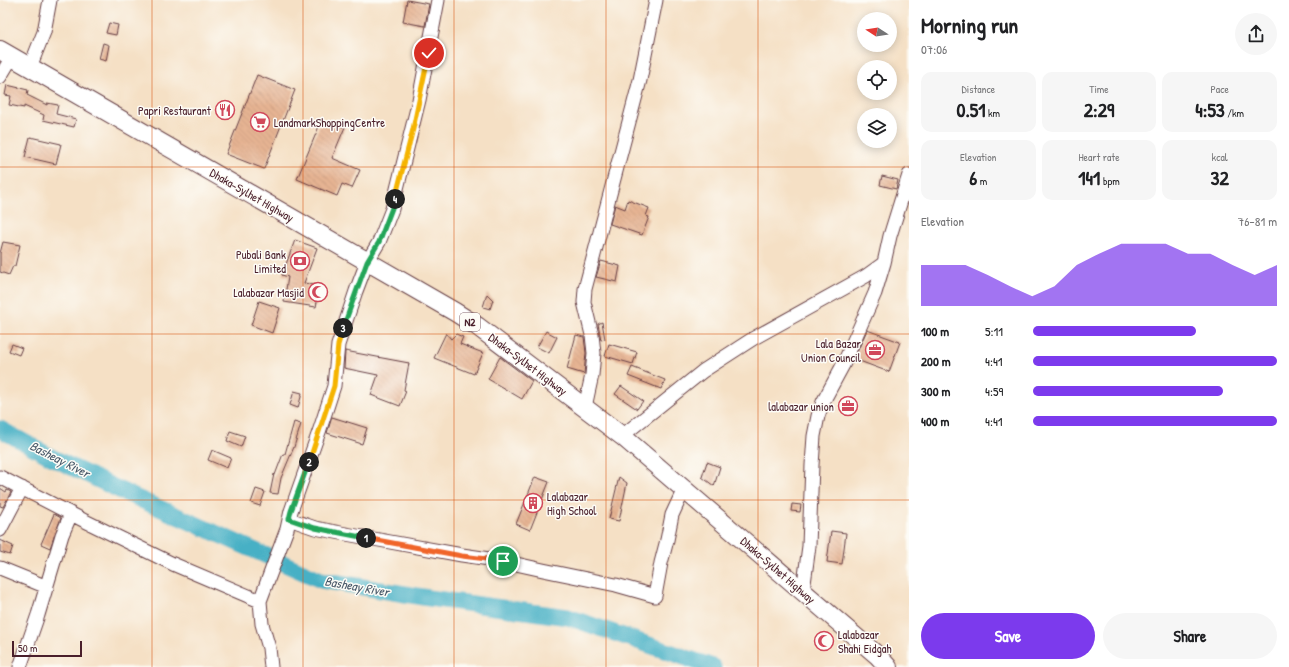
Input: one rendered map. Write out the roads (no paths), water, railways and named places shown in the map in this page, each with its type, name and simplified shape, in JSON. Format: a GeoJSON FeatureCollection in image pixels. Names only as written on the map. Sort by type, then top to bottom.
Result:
{"type":"FeatureCollection","features":[{"type":"Feature","properties":{"kind":"highway","name":"Dhaka-Sylhet Highway"},"geometry":{"type":"LineString","coordinates":[[6,53],[455,312],[476,326],[622,436],[878,656],[888,667]]}},
{"type":"Feature","properties":{"kind":"street"},"geometry":{"type":"LineString","coordinates":[[30,67],[44,32],[50,0]]}},
{"type":"Feature","properties":{"kind":"street"},"geometry":{"type":"LineString","coordinates":[[271,667],[269,648],[262,624],[260,601],[288,524],[291,511],[334,386],[338,345],[367,262],[379,242],[392,208],[419,100],[438,0]]}},
{"type":"Feature","properties":{"kind":"street"},"geometry":{"type":"LineString","coordinates":[[584,407],[592,375],[594,353],[592,336],[584,302],[585,289],[640,80],[656,0]]}},
{"type":"Feature","properties":{"kind":"street"},"geometry":{"type":"LineString","coordinates":[[0,77],[6,53]]}},
{"type":"Feature","properties":{"kind":"street"},"geometry":{"type":"LineString","coordinates":[[803,591],[809,546],[814,436],[818,416],[823,402],[843,364],[875,293],[890,236],[909,175]]}},
{"type":"Feature","properties":{"kind":"street"},"geometry":{"type":"LineString","coordinates":[[622,436],[703,371],[754,338],[866,276],[884,263]]}},
{"type":"Feature","properties":{"kind":"street"},"geometry":{"type":"LineString","coordinates":[[0,477],[173,564],[260,601]]}},
{"type":"Feature","properties":{"kind":"street"},"geometry":{"type":"LineString","coordinates":[[0,530],[22,488]]}},
{"type":"Feature","properties":{"kind":"street"},"geometry":{"type":"LineString","coordinates":[[288,524],[462,556],[503,561],[616,585],[655,596],[672,515],[684,489]]}},
{"type":"Feature","properties":{"kind":"street"},"geometry":{"type":"LineString","coordinates":[[20,667],[38,616],[62,535],[71,514]]}},
{"type":"Feature","properties":{"kind":"street"},"geometry":{"type":"LineString","coordinates":[[0,568],[46,587]]}},
{"type":"Feature","properties":{"kind":"waterway","name":"Basheay River"},"geometry":{"type":"LineString","coordinates":[[0,429],[53,458],[130,495],[321,580],[429,598],[568,617],[713,667]]}},
{"type":"Feature","properties":{"kind":"place","name":"Papri Restaurant"},"geometry":{"type":"Point","coordinates":[225,110]}},
{"type":"Feature","properties":{"kind":"place","name":"LandmarkShoppingCentre"},"geometry":{"type":"Point","coordinates":[260,122]}},
{"type":"Feature","properties":{"kind":"place","name":"Pubali Bank Limited"},"geometry":{"type":"Point","coordinates":[300,261]}},
{"type":"Feature","properties":{"kind":"place","name":"Lalabazar Masjid"},"geometry":{"type":"Point","coordinates":[318,292]}},
{"type":"Feature","properties":{"kind":"place","name":"Lala Bazar Union Council"},"geometry":{"type":"Point","coordinates":[875,350]}},
{"type":"Feature","properties":{"kind":"place","name":"lalabazar union"},"geometry":{"type":"Point","coordinates":[848,406]}},
{"type":"Feature","properties":{"kind":"place","name":"Lalabazar High School"},"geometry":{"type":"Point","coordinates":[533,503]}},
{"type":"Feature","properties":{"kind":"place","name":"Lalabazar Shahi Eidgah"},"geometry":{"type":"Point","coordinates":[824,641]}}]}
